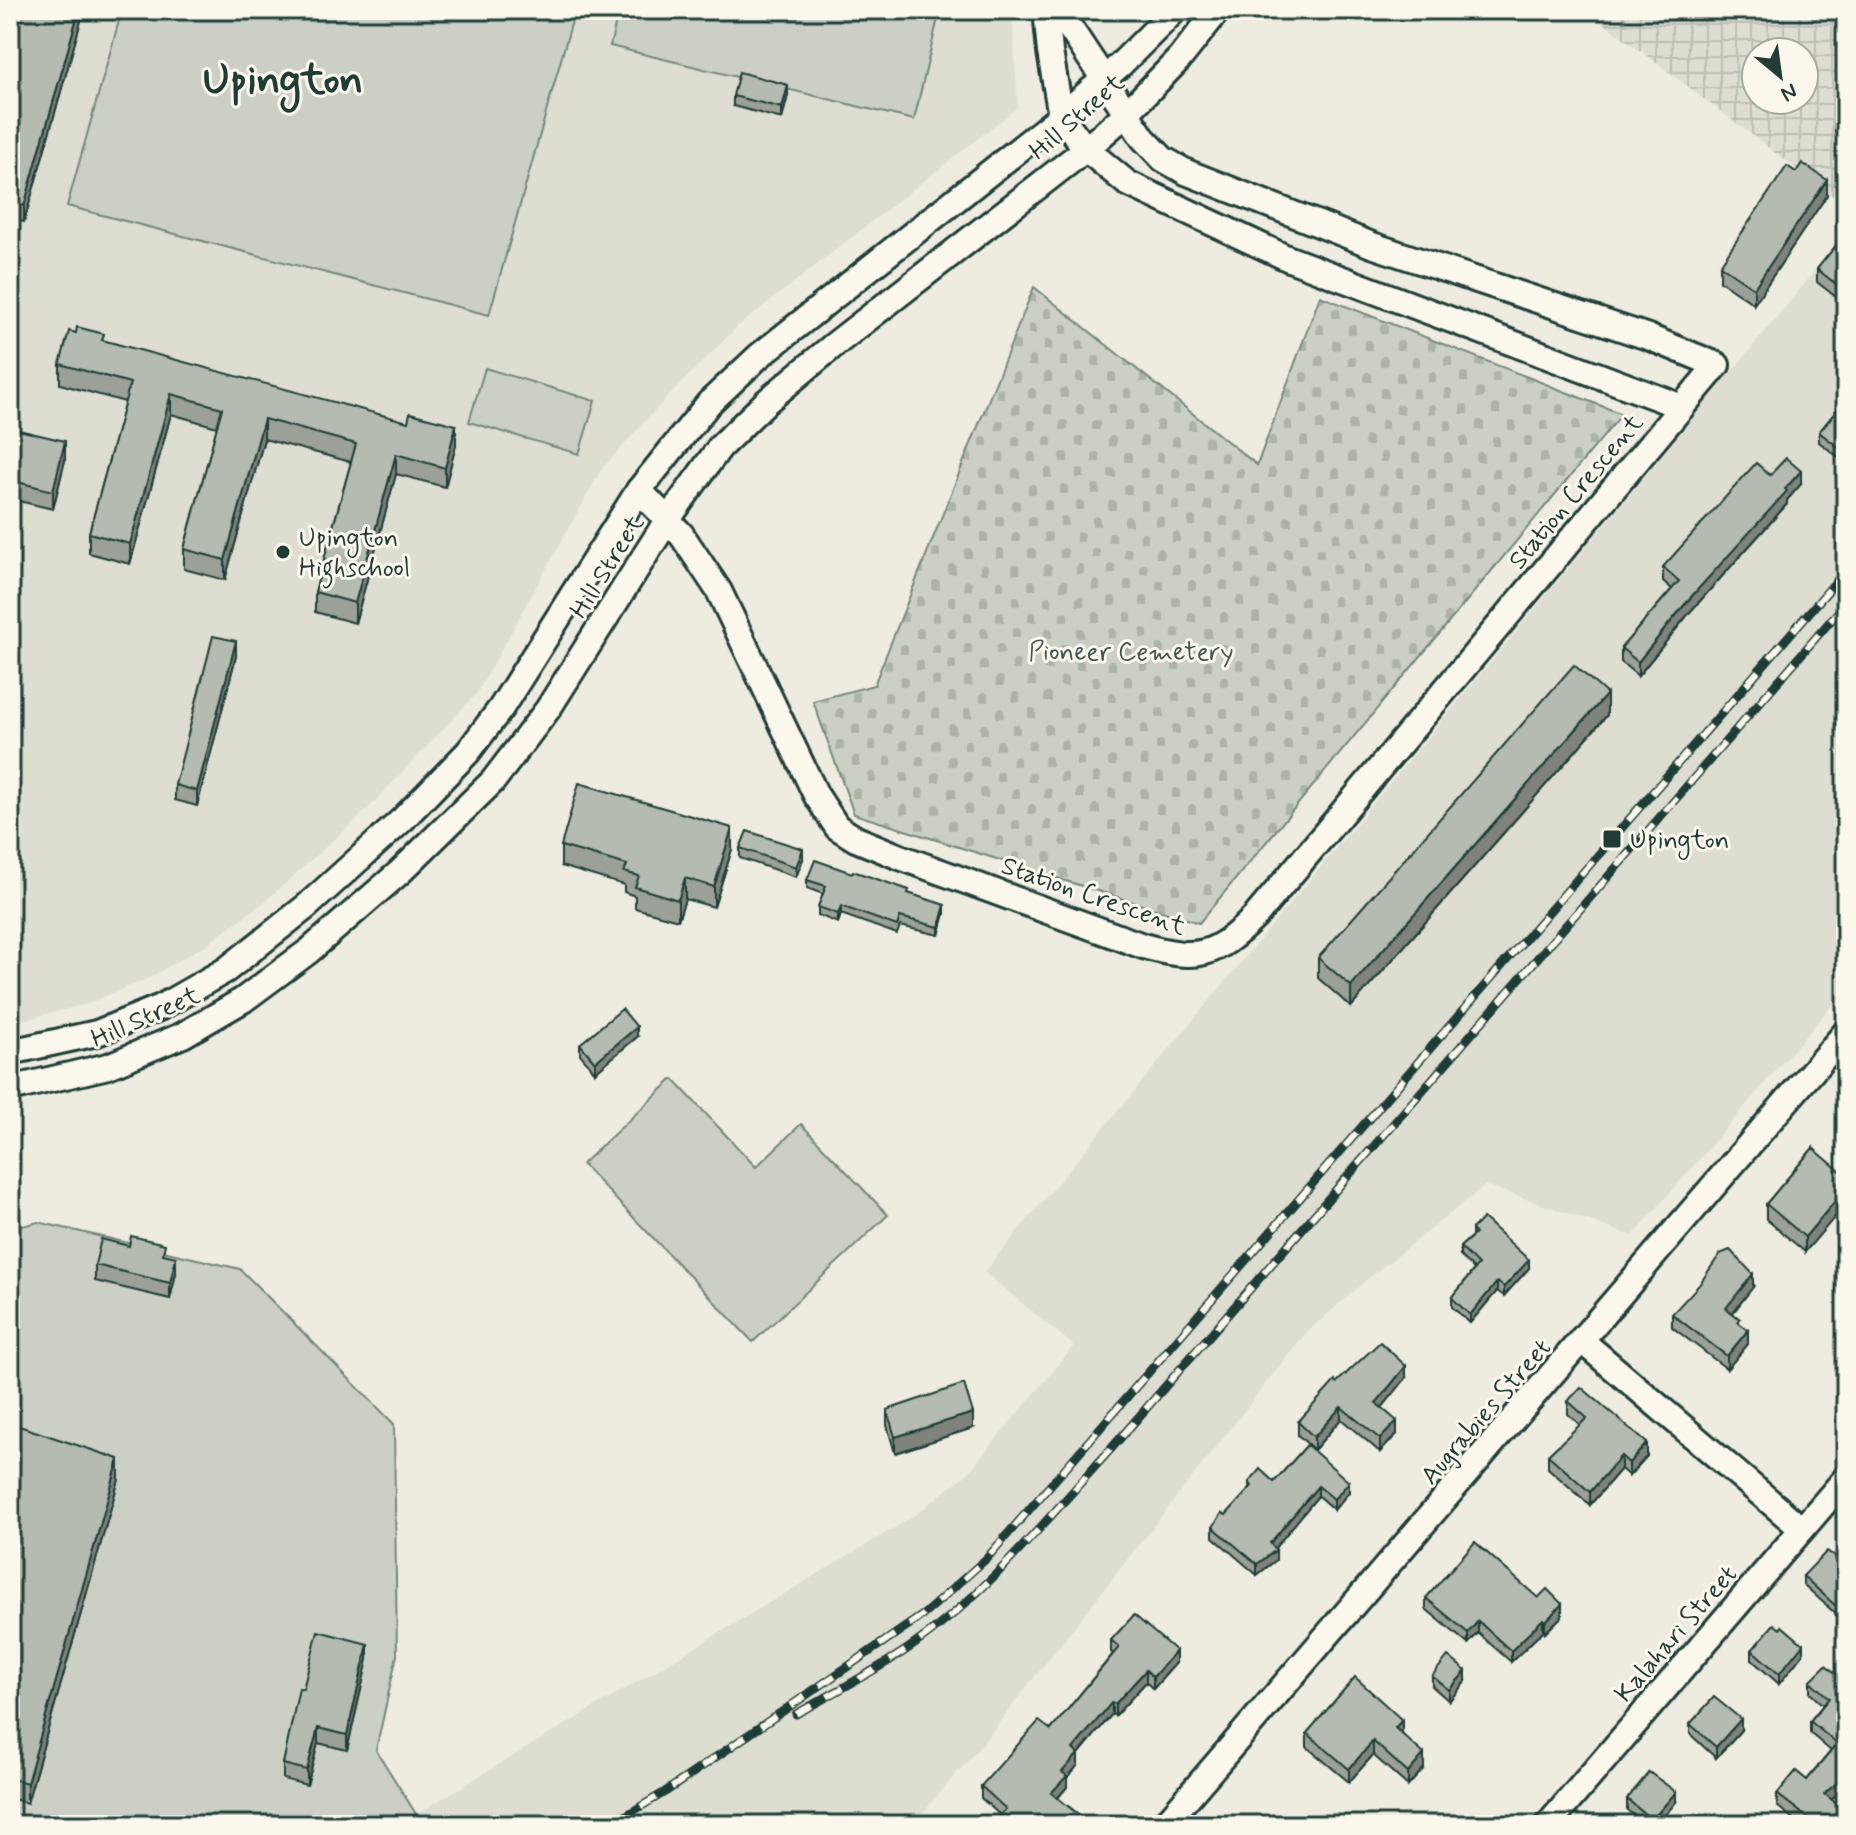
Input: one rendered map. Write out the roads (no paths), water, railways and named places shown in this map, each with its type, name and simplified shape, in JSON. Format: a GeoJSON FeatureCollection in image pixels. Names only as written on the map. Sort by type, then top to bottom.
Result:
{"type":"FeatureCollection","features":[{"type":"Feature","properties":{"kind":"street"},"geometry":{"type":"LineString","coordinates":[[1046,10],[1061,116]]}},
{"type":"Feature","properties":{"kind":"street","name":"Station Crescent"},"geometry":{"type":"LineString","coordinates":[[639,490],[668,519],[708,573],[728,607],[816,795],[837,827],[856,839],[1143,946],[1188,955],[1216,947],[1255,917],[1717,365],[1648,337],[1372,245],[1186,172],[1163,159],[1143,138],[1058,10]]}},
{"type":"Feature","properties":{"kind":"street","name":"Hill Street"},"geometry":{"type":"LineString","coordinates":[[10,1052],[97,1033],[161,1007],[226,970],[307,906],[402,820],[468,752],[501,708],[639,490],[709,403],[749,365],[1105,79],[1175,10]]}},
{"type":"Feature","properties":{"kind":"street","name":"Hill Street"},"geometry":{"type":"LineString","coordinates":[[10,1089],[108,1066],[183,1035],[243,1000],[309,951],[400,872],[493,781],[548,709],[668,519],[720,447],[766,402],[834,345],[1086,149],[1126,114],[1180,58],[1218,10]]}},
{"type":"Feature","properties":{"kind":"street","name":"Station Crescent"},"geometry":{"type":"LineString","coordinates":[[1061,116],[1086,149],[1127,183],[1287,258],[1682,407]]}},
{"type":"Feature","properties":{"kind":"street","name":"Augrabies Street"},"geometry":{"type":"LineString","coordinates":[[1164,1825],[1846,1032]]}},
{"type":"Feature","properties":{"kind":"street"},"geometry":{"type":"LineString","coordinates":[[1582,1341],[1802,1529]]}},
{"type":"Feature","properties":{"kind":"street","name":"Kalahari Street"},"geometry":{"type":"LineString","coordinates":[[1548,1825],[1846,1478]]}},
{"type":"Feature","properties":{"kind":"railway"},"geometry":{"type":"LineString","coordinates":[[610,1825],[665,1792],[923,1615],[987,1558],[1846,570]]}},
{"type":"Feature","properties":{"kind":"railway"},"geometry":{"type":"LineString","coordinates":[[796,1714],[890,1660],[932,1631],[1012,1557],[1110,1450],[1846,603]]}},
{"type":"Feature","properties":{"kind":"place","name":"Upington Highschool"},"geometry":{"type":"Point","coordinates":[283,552]}},
{"type":"Feature","properties":{"kind":"place","name":"Upington"},"geometry":{"type":"Point","coordinates":[1612,839]}},
{"type":"Feature","properties":{"kind":"district","name":"Upington"},"geometry":{"type":"Point","coordinates":[283,78]}},
{"type":"Feature","properties":{"kind":"park label","name":"Pioneer Cemetery"},"geometry":{"type":"Point","coordinates":[1131,651]}}]}
